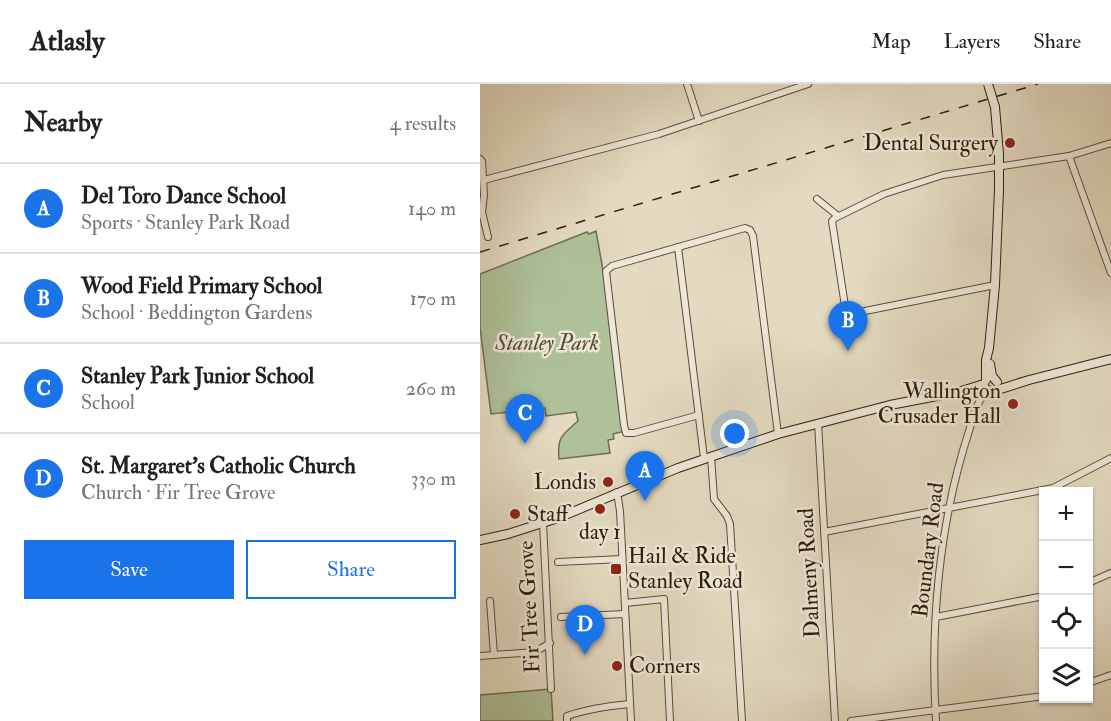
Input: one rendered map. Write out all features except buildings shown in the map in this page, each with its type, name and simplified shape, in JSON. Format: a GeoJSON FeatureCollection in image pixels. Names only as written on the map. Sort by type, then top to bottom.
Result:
{"type":"FeatureCollection","features":[{"type":"Feature","properties":{"kind":"street"},"geometry":{"type":"LineString","coordinates":[[687,84],[699,121]]}},
{"type":"Feature","properties":{"kind":"street"},"geometry":{"type":"LineString","coordinates":[[484,180],[660,134],[807,84]]}},
{"type":"Feature","properties":{"kind":"street"},"geometry":{"type":"LineString","coordinates":[[988,84],[995,107],[999,165],[995,285],[986,360],[990,385]]}},
{"type":"Feature","properties":{"kind":"street"},"geometry":{"type":"LineString","coordinates":[[995,285],[850,314],[845,306],[832,225],[833,219],[866,201],[922,180],[953,172],[1069,156],[1111,143]]}},
{"type":"Feature","properties":{"kind":"street"},"geometry":{"type":"LineString","coordinates":[[1069,156],[1111,273]]}},
{"type":"Feature","properties":{"kind":"street"},"geometry":{"type":"LineString","coordinates":[[481,160],[484,180],[481,212],[488,237]]}},
{"type":"Feature","properties":{"kind":"street"},"geometry":{"type":"LineString","coordinates":[[817,199],[838,216]]}},
{"type":"Feature","properties":{"kind":"street"},"geometry":{"type":"LineString","coordinates":[[699,415],[627,433],[624,425],[606,271],[612,266],[743,228],[750,230],[753,236],[778,434]]}},
{"type":"Feature","properties":{"kind":"street"},"geometry":{"type":"LineString","coordinates":[[678,247],[699,415],[714,499],[730,524],[742,721]]}},
{"type":"Feature","properties":{"kind":"street"},"geometry":{"type":"LineString","coordinates":[[480,540],[543,523],[708,457],[778,434],[890,405],[990,385],[1029,380],[1111,359]]}},
{"type":"Feature","properties":{"kind":"street","name":"Boundary Road"},"geometry":{"type":"LineString","coordinates":[[936,721],[936,617],[949,507],[960,456],[978,404],[990,385]]}},
{"type":"Feature","properties":{"kind":"street","name":"Dalmeny Road"},"geometry":{"type":"LineString","coordinates":[[818,423],[836,721]]}},
{"type":"Feature","properties":{"kind":"street"},"geometry":{"type":"LineString","coordinates":[[824,532],[1053,488],[1111,458]]}},
{"type":"Feature","properties":{"kind":"street"},"geometry":{"type":"LineString","coordinates":[[617,492],[620,511],[631,721]]}},
{"type":"Feature","properties":{"kind":"street","name":"Fir Tree Grove"},"geometry":{"type":"LineString","coordinates":[[543,523],[551,689]]}},
{"type":"Feature","properties":{"kind":"street"},"geometry":{"type":"LineString","coordinates":[[558,562],[622,559]]}},
{"type":"Feature","properties":{"kind":"street"},"geometry":{"type":"LineString","coordinates":[[1093,581],[1111,573]]}},
{"type":"Feature","properties":{"kind":"street"},"geometry":{"type":"LineString","coordinates":[[936,617],[1039,597]]}},
{"type":"Feature","properties":{"kind":"street"},"geometry":{"type":"LineString","coordinates":[[624,603],[664,599],[670,721]]}},
{"type":"Feature","properties":{"kind":"street"},"geometry":{"type":"LineString","coordinates":[[490,601],[494,655]]}},
{"type":"Feature","properties":{"kind":"street"},"geometry":{"type":"LineString","coordinates":[[561,617],[625,614]]}},
{"type":"Feature","properties":{"kind":"street"},"geometry":{"type":"LineString","coordinates":[[480,656],[538,652],[550,643]]}},
{"type":"Feature","properties":{"kind":"street"},"geometry":{"type":"LineString","coordinates":[[538,652],[551,660]]}},
{"type":"Feature","properties":{"kind":"street"},"geometry":{"type":"LineString","coordinates":[[1093,682],[1111,675]]}},
{"type":"Feature","properties":{"kind":"street"},"geometry":{"type":"LineString","coordinates":[[851,721],[1039,697]]}},
{"type":"Feature","properties":{"kind":"street"},"geometry":{"type":"LineString","coordinates":[[567,721],[569,714],[577,714],[601,706],[630,704]]}},
{"type":"Feature","properties":{"kind":"green space","name":"Stanley Park"},"geometry":{"type":"Polygon","coordinates":[[[596,231],[625,431],[613,434],[614,439],[608,440],[610,453],[559,459],[560,441],[564,433],[578,421],[576,412],[546,416],[545,408],[491,414],[480,327],[480,274],[587,232],[589,234],[596,231]]]}},
{"type":"Feature","properties":{"kind":"green space"},"geometry":{"type":"Polygon","coordinates":[[[551,689],[553,721],[480,721],[480,695],[551,689]]]}},
{"type":"Feature","properties":{"kind":"railway"},"geometry":{"type":"LineString","coordinates":[[480,252],[1038,84]]}},
{"type":"Feature","properties":{"kind":"place","name":"Dental Surgery"},"geometry":{"type":"Point","coordinates":[1010,143]}},
{"type":"Feature","properties":{"kind":"place","name":"Wood Field Primary School"},"geometry":{"type":"Point","coordinates":[848,351]}},
{"type":"Feature","properties":{"kind":"place","name":"Wallington Crusader Hall"},"geometry":{"type":"Point","coordinates":[1013,404]}},
{"type":"Feature","properties":{"kind":"place","name":"Stanley Park Junior School"},"geometry":{"type":"Point","coordinates":[525,444]}},
{"type":"Feature","properties":{"kind":"place","name":"Londis"},"geometry":{"type":"Point","coordinates":[608,482]}},
{"type":"Feature","properties":{"kind":"place","name":"Del Toro Dance School"},"geometry":{"type":"Point","coordinates":[645,501]}},
{"type":"Feature","properties":{"kind":"place","name":"day 1"},"geometry":{"type":"Point","coordinates":[600,509]}},
{"type":"Feature","properties":{"kind":"place","name":"Staff"},"geometry":{"type":"Point","coordinates":[515,514]}},
{"type":"Feature","properties":{"kind":"place","name":"Hail & Ride Stanley Road"},"geometry":{"type":"Point","coordinates":[616,569]}},
{"type":"Feature","properties":{"kind":"place","name":"St. Margaret's Catholic Church"},"geometry":{"type":"Point","coordinates":[585,655]}},
{"type":"Feature","properties":{"kind":"place","name":"Corners"},"geometry":{"type":"Point","coordinates":[617,666]}}]}
